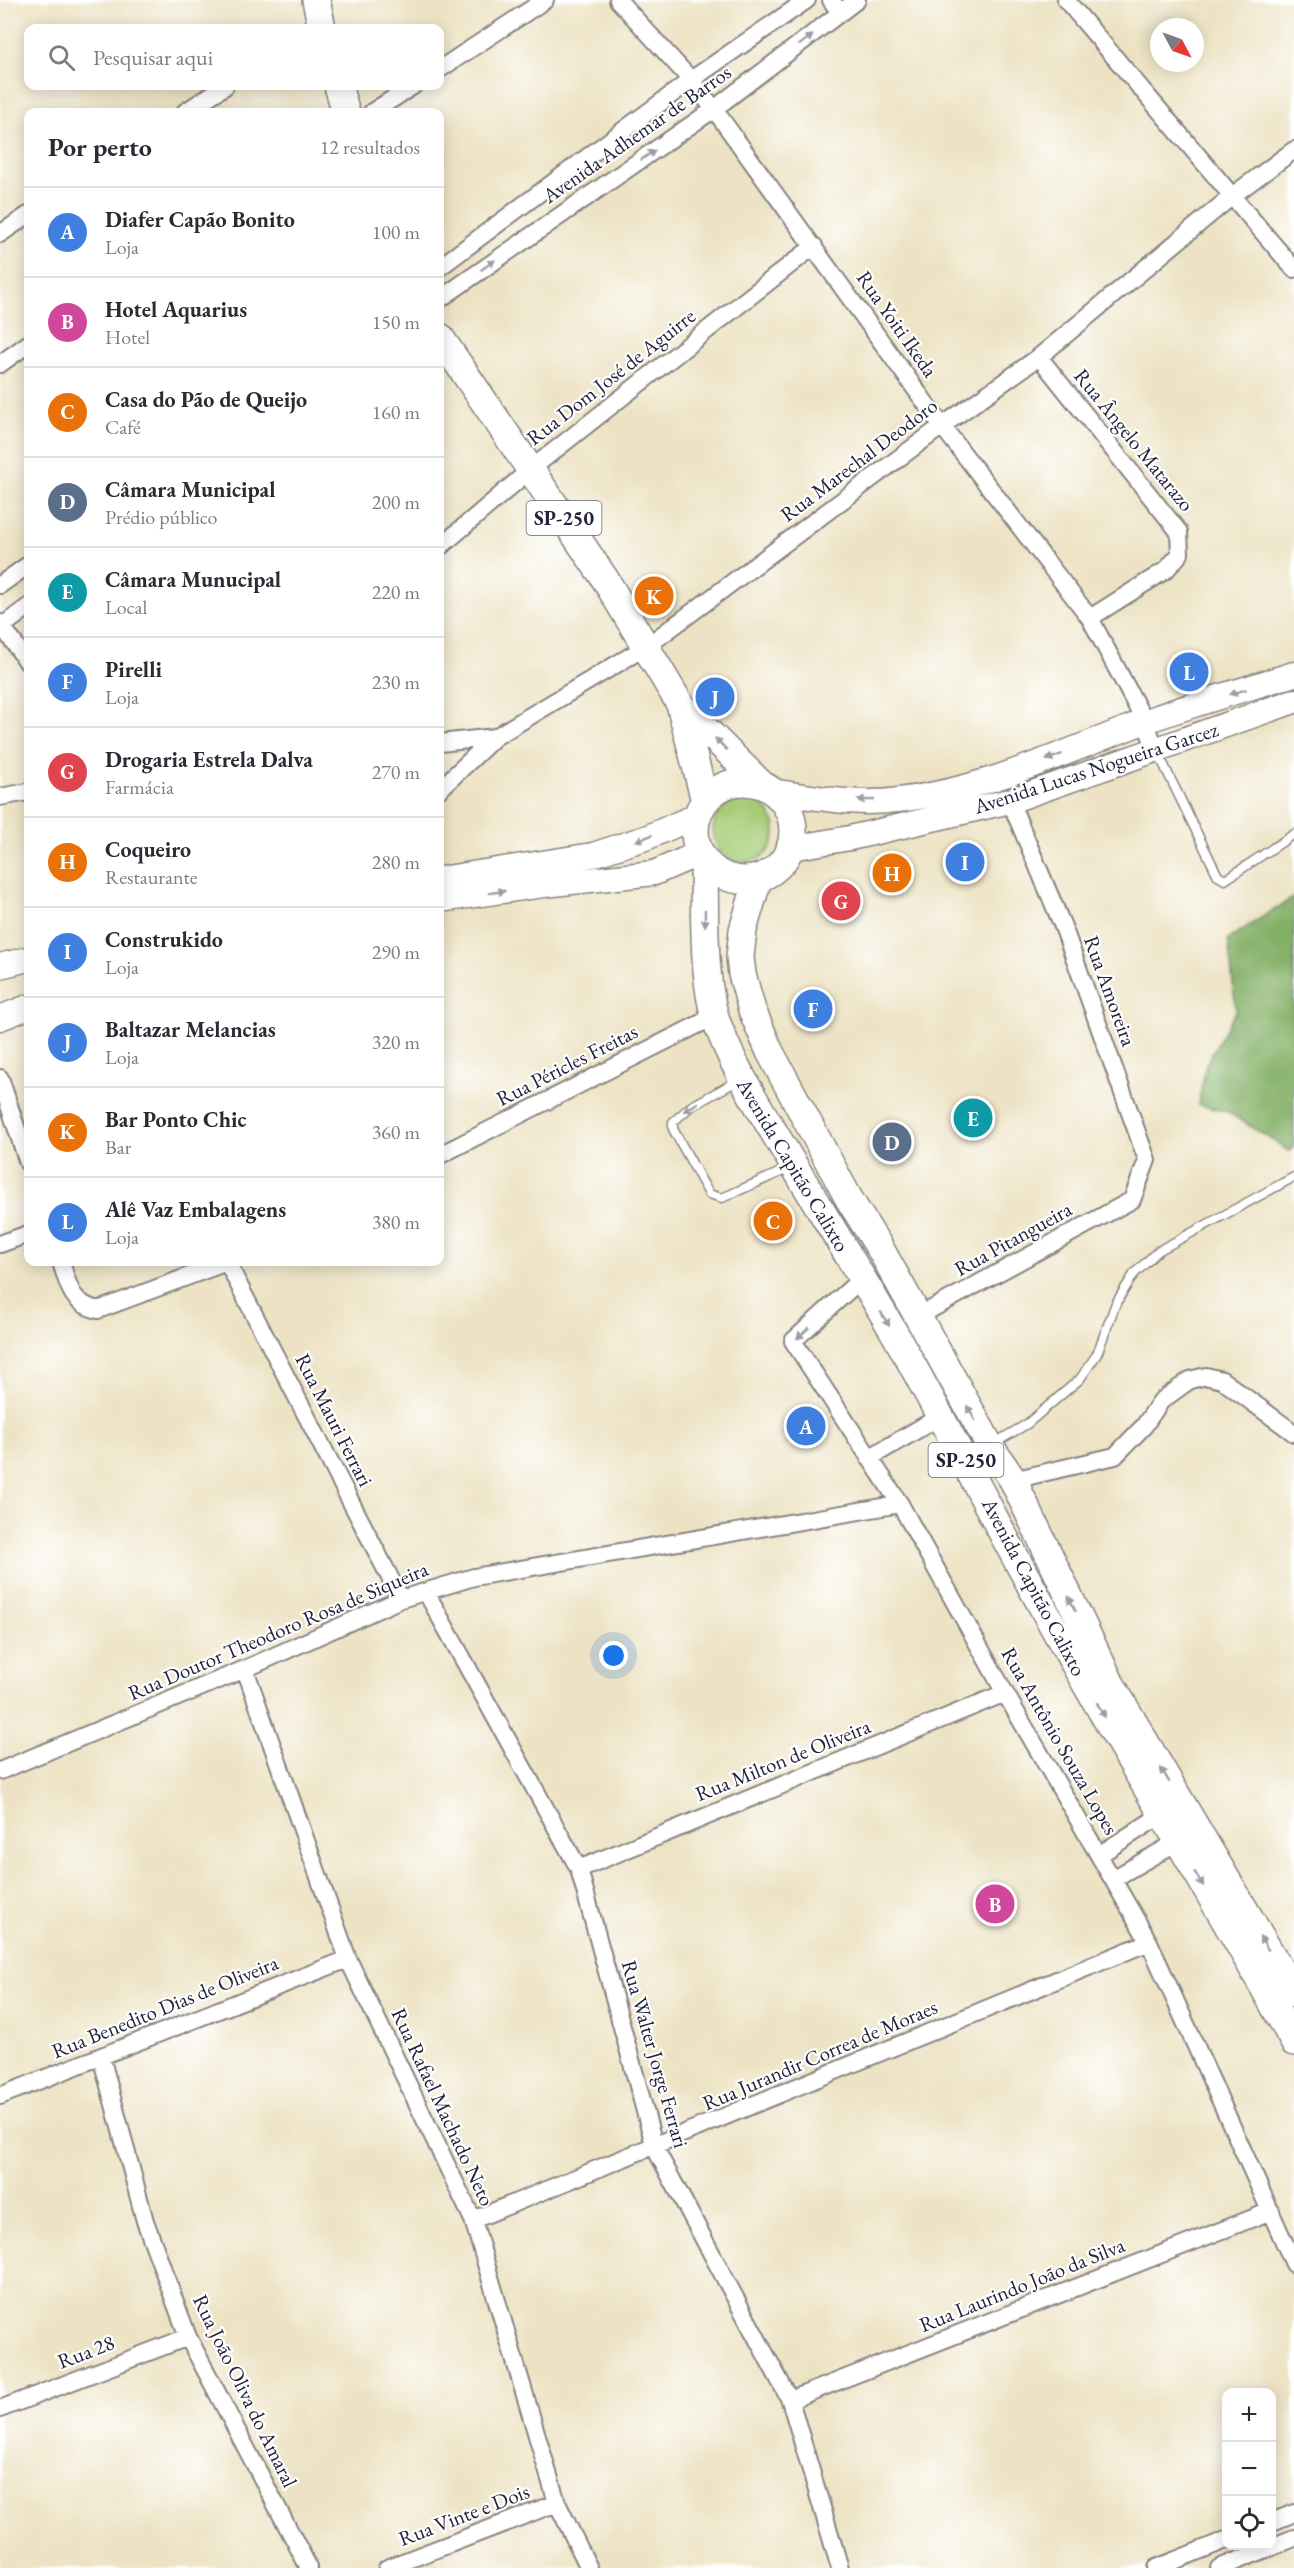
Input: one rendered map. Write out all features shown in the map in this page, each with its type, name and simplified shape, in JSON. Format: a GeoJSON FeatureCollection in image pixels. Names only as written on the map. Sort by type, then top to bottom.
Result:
{"type":"FeatureCollection","features":[{"type":"Feature","properties":{"kind":"main road"},"geometry":{"type":"LineString","coordinates":[[339,90],[345,108]]}},
{"type":"Feature","properties":{"kind":"main road","name":"SP-250"},"geometry":{"type":"LineString","coordinates":[[444,343],[531,469],[647,646],[680,704],[785,804],[792,818],[794,833],[791,848]]}},
{"type":"Feature","properties":{"kind":"main road","name":"SP-250"},"geometry":{"type":"LineString","coordinates":[[680,704],[702,808],[695,834],[702,856]]}},
{"type":"Feature","properties":{"kind":"main road"},"geometry":{"type":"LineString","coordinates":[[702,808],[717,790],[731,784],[746,782],[768,788]]}},
{"type":"Feature","properties":{"kind":"main road"},"geometry":{"type":"LineString","coordinates":[[702,856],[714,871],[728,878],[743,881],[758,879],[772,872],[783,862],[791,848]]}},
{"type":"Feature","properties":{"kind":"main road","name":"Avenida Capitão Calixto"},"geometry":{"type":"LineString","coordinates":[[702,856],[706,951],[715,1016],[742,1079],[896,1335],[939,1417],[966,1461],[1041,1605],[1161,1815],[1255,1970],[1294,2042]]}},
{"type":"Feature","properties":{"kind":"main road","name":"Avenida Capitão Calixto"},"geometry":{"type":"LineString","coordinates":[[758,879],[743,930],[740,957],[742,974],[752,1010],[778,1068],[990,1446],[1013,1480],[1112,1686],[1294,1993]]}},
{"type":"Feature","properties":{"kind":"street"},"geometry":{"type":"LineString","coordinates":[[444,66],[545,0]]}},
{"type":"Feature","properties":{"kind":"street","name":"Rua Yoiti Ikeda"},"geometry":{"type":"LineString","coordinates":[[618,0],[691,80],[714,110],[942,426],[1090,618],[1156,749]]}},
{"type":"Feature","properties":{"kind":"street","name":"Avenida Adhemar de Barros"},"geometry":{"type":"LineString","coordinates":[[444,264],[691,80],[807,0]]}},
{"type":"Feature","properties":{"kind":"street","name":"Avenida Adhemar de Barros"},"geometry":{"type":"LineString","coordinates":[[444,296],[714,110],[836,7],[857,0]]}},
{"type":"Feature","properties":{"kind":"street"},"geometry":{"type":"LineString","coordinates":[[1066,0],[1294,269]]}},
{"type":"Feature","properties":{"kind":"street"},"geometry":{"type":"LineString","coordinates":[[191,108],[219,90]]}},
{"type":"Feature","properties":{"kind":"street"},"geometry":{"type":"LineString","coordinates":[[378,108],[407,90]]}},
{"type":"Feature","properties":{"kind":"street","name":"Rua Marechal Deodoro"},"geometry":{"type":"LineString","coordinates":[[444,785],[495,737],[647,646],[942,426],[1039,357],[1232,196],[1294,150]]}},
{"type":"Feature","properties":{"kind":"street"},"geometry":{"type":"LineString","coordinates":[[0,234],[24,218]]}},
{"type":"Feature","properties":{"kind":"street","name":"Rua Dom José de Aguirre"},"geometry":{"type":"LineString","coordinates":[[444,544],[531,469],[814,246]]}},
{"type":"Feature","properties":{"kind":"street"},"geometry":{"type":"LineString","coordinates":[[0,364],[24,347]]}},
{"type":"Feature","properties":{"kind":"street","name":"Rua Ângelo Matarazo"},"geometry":{"type":"LineString","coordinates":[[1039,357],[1179,532],[1180,554],[1166,570],[1090,618]]}},
{"type":"Feature","properties":{"kind":"street"},"geometry":{"type":"LineString","coordinates":[[0,585],[24,568]]}},
{"type":"Feature","properties":{"kind":"street"},"geometry":{"type":"LineString","coordinates":[[24,610],[1,626],[24,658]]}},
{"type":"Feature","properties":{"kind":"street","name":"Avenida Lucas Nogueira Garcez"},"geometry":{"type":"LineString","coordinates":[[768,788],[834,800],[897,801],[944,792],[996,779],[1144,722],[1294,674]]}},
{"type":"Feature","properties":{"kind":"street","name":"Avenida Lucas Nogueira Garcez"},"geometry":{"type":"LineString","coordinates":[[791,848],[1010,801],[1294,701]]}},
{"type":"Feature","properties":{"kind":"street"},"geometry":{"type":"LineString","coordinates":[[444,743],[495,737]]}},
{"type":"Feature","properties":{"kind":"street"},"geometry":{"type":"LineString","coordinates":[[944,792],[949,815]]}},
{"type":"Feature","properties":{"kind":"street"},"geometry":{"type":"LineString","coordinates":[[0,797],[24,793]]}},
{"type":"Feature","properties":{"kind":"street","name":"Rua Amoreira"},"geometry":{"type":"LineString","coordinates":[[1010,801],[1064,930],[1148,1160],[1132,1200]]}},
{"type":"Feature","properties":{"kind":"street"},"geometry":{"type":"LineString","coordinates":[[444,878],[593,855],[648,837],[702,808]]}},
{"type":"Feature","properties":{"kind":"street"},"geometry":{"type":"LineString","coordinates":[[444,899],[544,885],[654,873],[702,856]]}},
{"type":"Feature","properties":{"kind":"street"},"geometry":{"type":"LineString","coordinates":[[0,966],[24,961]]}},
{"type":"Feature","properties":{"kind":"street"},"geometry":{"type":"LineString","coordinates":[[0,1018],[24,1009]]}},
{"type":"Feature","properties":{"kind":"street","name":"Rua Péricles Freitas"},"geometry":{"type":"LineString","coordinates":[[444,1153],[715,1016]]}},
{"type":"Feature","properties":{"kind":"street"},"geometry":{"type":"LineString","coordinates":[[0,1078],[24,1151]]}},
{"type":"Feature","properties":{"kind":"street","name":"Rua Pitangueira"},"geometry":{"type":"LineString","coordinates":[[917,1317],[1132,1200]]}},
{"type":"Feature","properties":{"kind":"street"},"geometry":{"type":"LineString","coordinates":[[0,1244],[24,1235]]}},
{"type":"Feature","properties":{"kind":"street"},"geometry":{"type":"LineString","coordinates":[[62,1266],[72,1294],[83,1306],[98,1310],[216,1266]]}},
{"type":"Feature","properties":{"kind":"street","name":"Rua Mauri Ferrari"},"geometry":{"type":"LineString","coordinates":[[229,1266],[401,1599]]}},
{"type":"Feature","properties":{"kind":"street","name":"Rua Antônio Souza Lopes"},"geometry":{"type":"LineString","coordinates":[[861,1280],[793,1341],[900,1503],[1005,1693],[1149,1942],[1294,2264]]}},
{"type":"Feature","properties":{"kind":"street"},"geometry":{"type":"LineString","coordinates":[[1013,1480],[1115,1456],[1144,1426],[1161,1401],[1190,1380],[1206,1376],[1222,1380],[1294,1433]]}},
{"type":"Feature","properties":{"kind":"street"},"geometry":{"type":"LineString","coordinates":[[869,1458],[939,1417]]}},
{"type":"Feature","properties":{"kind":"street","name":"Rua Doutor Theodoro Rosa de Siqueira"},"geometry":{"type":"LineString","coordinates":[[0,1771],[245,1669],[401,1599],[474,1577],[900,1503]]}},
{"type":"Feature","properties":{"kind":"street","name":"Rua Walter Jorge Ferrari"},"geometry":{"type":"LineString","coordinates":[[426,1592],[579,1869],[655,2148],[790,2400],[840,2568]]}},
{"type":"Feature","properties":{"kind":"street","name":"Rua Rafael Machado Neto"},"geometry":{"type":"LineString","coordinates":[[245,1669],[348,1959],[473,2220],[557,2503],[589,2568]]}},
{"type":"Feature","properties":{"kind":"street","name":"Rua Milton de Oliveira"},"geometry":{"type":"LineString","coordinates":[[579,1869],[1005,1693]]}},
{"type":"Feature","properties":{"kind":"street"},"geometry":{"type":"LineString","coordinates":[[1099,1855],[1161,1815]]}},
{"type":"Feature","properties":{"kind":"street"},"geometry":{"type":"LineString","coordinates":[[1113,1879],[1177,1842]]}},
{"type":"Feature","properties":{"kind":"street","name":"Rua Jurandir Correa de Moraes"},"geometry":{"type":"LineString","coordinates":[[473,2220],[655,2148],[1149,1942]]}},
{"type":"Feature","properties":{"kind":"street","name":"Rua Benedito Dias de Oliveira"},"geometry":{"type":"LineString","coordinates":[[0,2096],[348,1959]]}},
{"type":"Feature","properties":{"kind":"street","name":"Rua João Oliva do Amaral"},"geometry":{"type":"LineString","coordinates":[[101,2056],[144,2221],[188,2337],[309,2568]]}},
{"type":"Feature","properties":{"kind":"street","name":"Rua Laurindo João da Silva"},"geometry":{"type":"LineString","coordinates":[[790,2400],[1271,2211]]}},
{"type":"Feature","properties":{"kind":"street","name":"Rua 28"},"geometry":{"type":"LineString","coordinates":[[0,2409],[188,2337]]}},
{"type":"Feature","properties":{"kind":"street","name":"Rua Vinte e Dois"},"geometry":{"type":"LineString","coordinates":[[387,2568],[557,2503]]}},
{"type":"Feature","properties":{"kind":"street"},"geometry":{"type":"LineString","coordinates":[[1276,2520],[1294,2513]]}},
{"type":"Feature","properties":{"kind":"street"},"geometry":{"type":"LineString","coordinates":[[1219,2568],[1294,2538]]}},
{"type":"Feature","properties":{"kind":"street"},"geometry":{"type":"LineString","coordinates":[[1156,2568],[1222,2542]]}},
{"type":"Feature","properties":{"kind":"lane"},"geometry":{"type":"LineString","coordinates":[[1156,749],[1218,876],[1225,880],[1236,876],[1294,834]]}},
{"type":"Feature","properties":{"kind":"lane"},"geometry":{"type":"LineString","coordinates":[[742,1079],[690,1107],[673,1122],[673,1130],[709,1194],[722,1198],[794,1166]]}},
{"type":"Feature","properties":{"kind":"lane"},"geometry":{"type":"LineString","coordinates":[[990,1446],[1027,1424],[1080,1379],[1097,1354],[1116,1303],[1134,1274],[1158,1251],[1294,1177]]}},
{"type":"Feature","properties":{"kind":"green space"},"geometry":{"type":"Polygon","coordinates":[[[738,800],[750,800],[766,809],[773,819],[775,831],[773,843],[766,853],[750,862],[738,862],[727,857],[718,848],[713,837],[713,825],[718,814],[727,805],[738,800]]]}},
{"type":"Feature","properties":{"kind":"green space"},"geometry":{"type":"Polygon","coordinates":[[[1294,897],[1294,1148],[1289,1151],[1228,1112],[1198,1105],[1206,1064],[1236,1011],[1228,939],[1294,897]]]}},
{"type":"Feature","properties":{"kind":"place","name":"Bar Ponto Chic"},"geometry":{"type":"Point","coordinates":[654,596]}},
{"type":"Feature","properties":{"kind":"place","name":"Alê Vaz Embalagens"},"geometry":{"type":"Point","coordinates":[1189,672]}},
{"type":"Feature","properties":{"kind":"place","name":"Baltazar Melancias"},"geometry":{"type":"Point","coordinates":[715,697]}},
{"type":"Feature","properties":{"kind":"place","name":"Construkido"},"geometry":{"type":"Point","coordinates":[965,862]}},
{"type":"Feature","properties":{"kind":"place","name":"Coqueiro"},"geometry":{"type":"Point","coordinates":[892,873]}},
{"type":"Feature","properties":{"kind":"place","name":"Drogaria Estrela Dalva"},"geometry":{"type":"Point","coordinates":[841,901]}},
{"type":"Feature","properties":{"kind":"place","name":"Pirelli"},"geometry":{"type":"Point","coordinates":[813,1009]}},
{"type":"Feature","properties":{"kind":"place","name":"Câmara Munucipal"},"geometry":{"type":"Point","coordinates":[973,1118]}},
{"type":"Feature","properties":{"kind":"place","name":"Câmara Municipal"},"geometry":{"type":"Point","coordinates":[892,1142]}},
{"type":"Feature","properties":{"kind":"place","name":"Casa do Pão de Queijo"},"geometry":{"type":"Point","coordinates":[773,1221]}},
{"type":"Feature","properties":{"kind":"place","name":"Diafer Capão Bonito"},"geometry":{"type":"Point","coordinates":[806,1426]}},
{"type":"Feature","properties":{"kind":"place","name":"Hotel Aquarius"},"geometry":{"type":"Point","coordinates":[995,1904]}}]}
